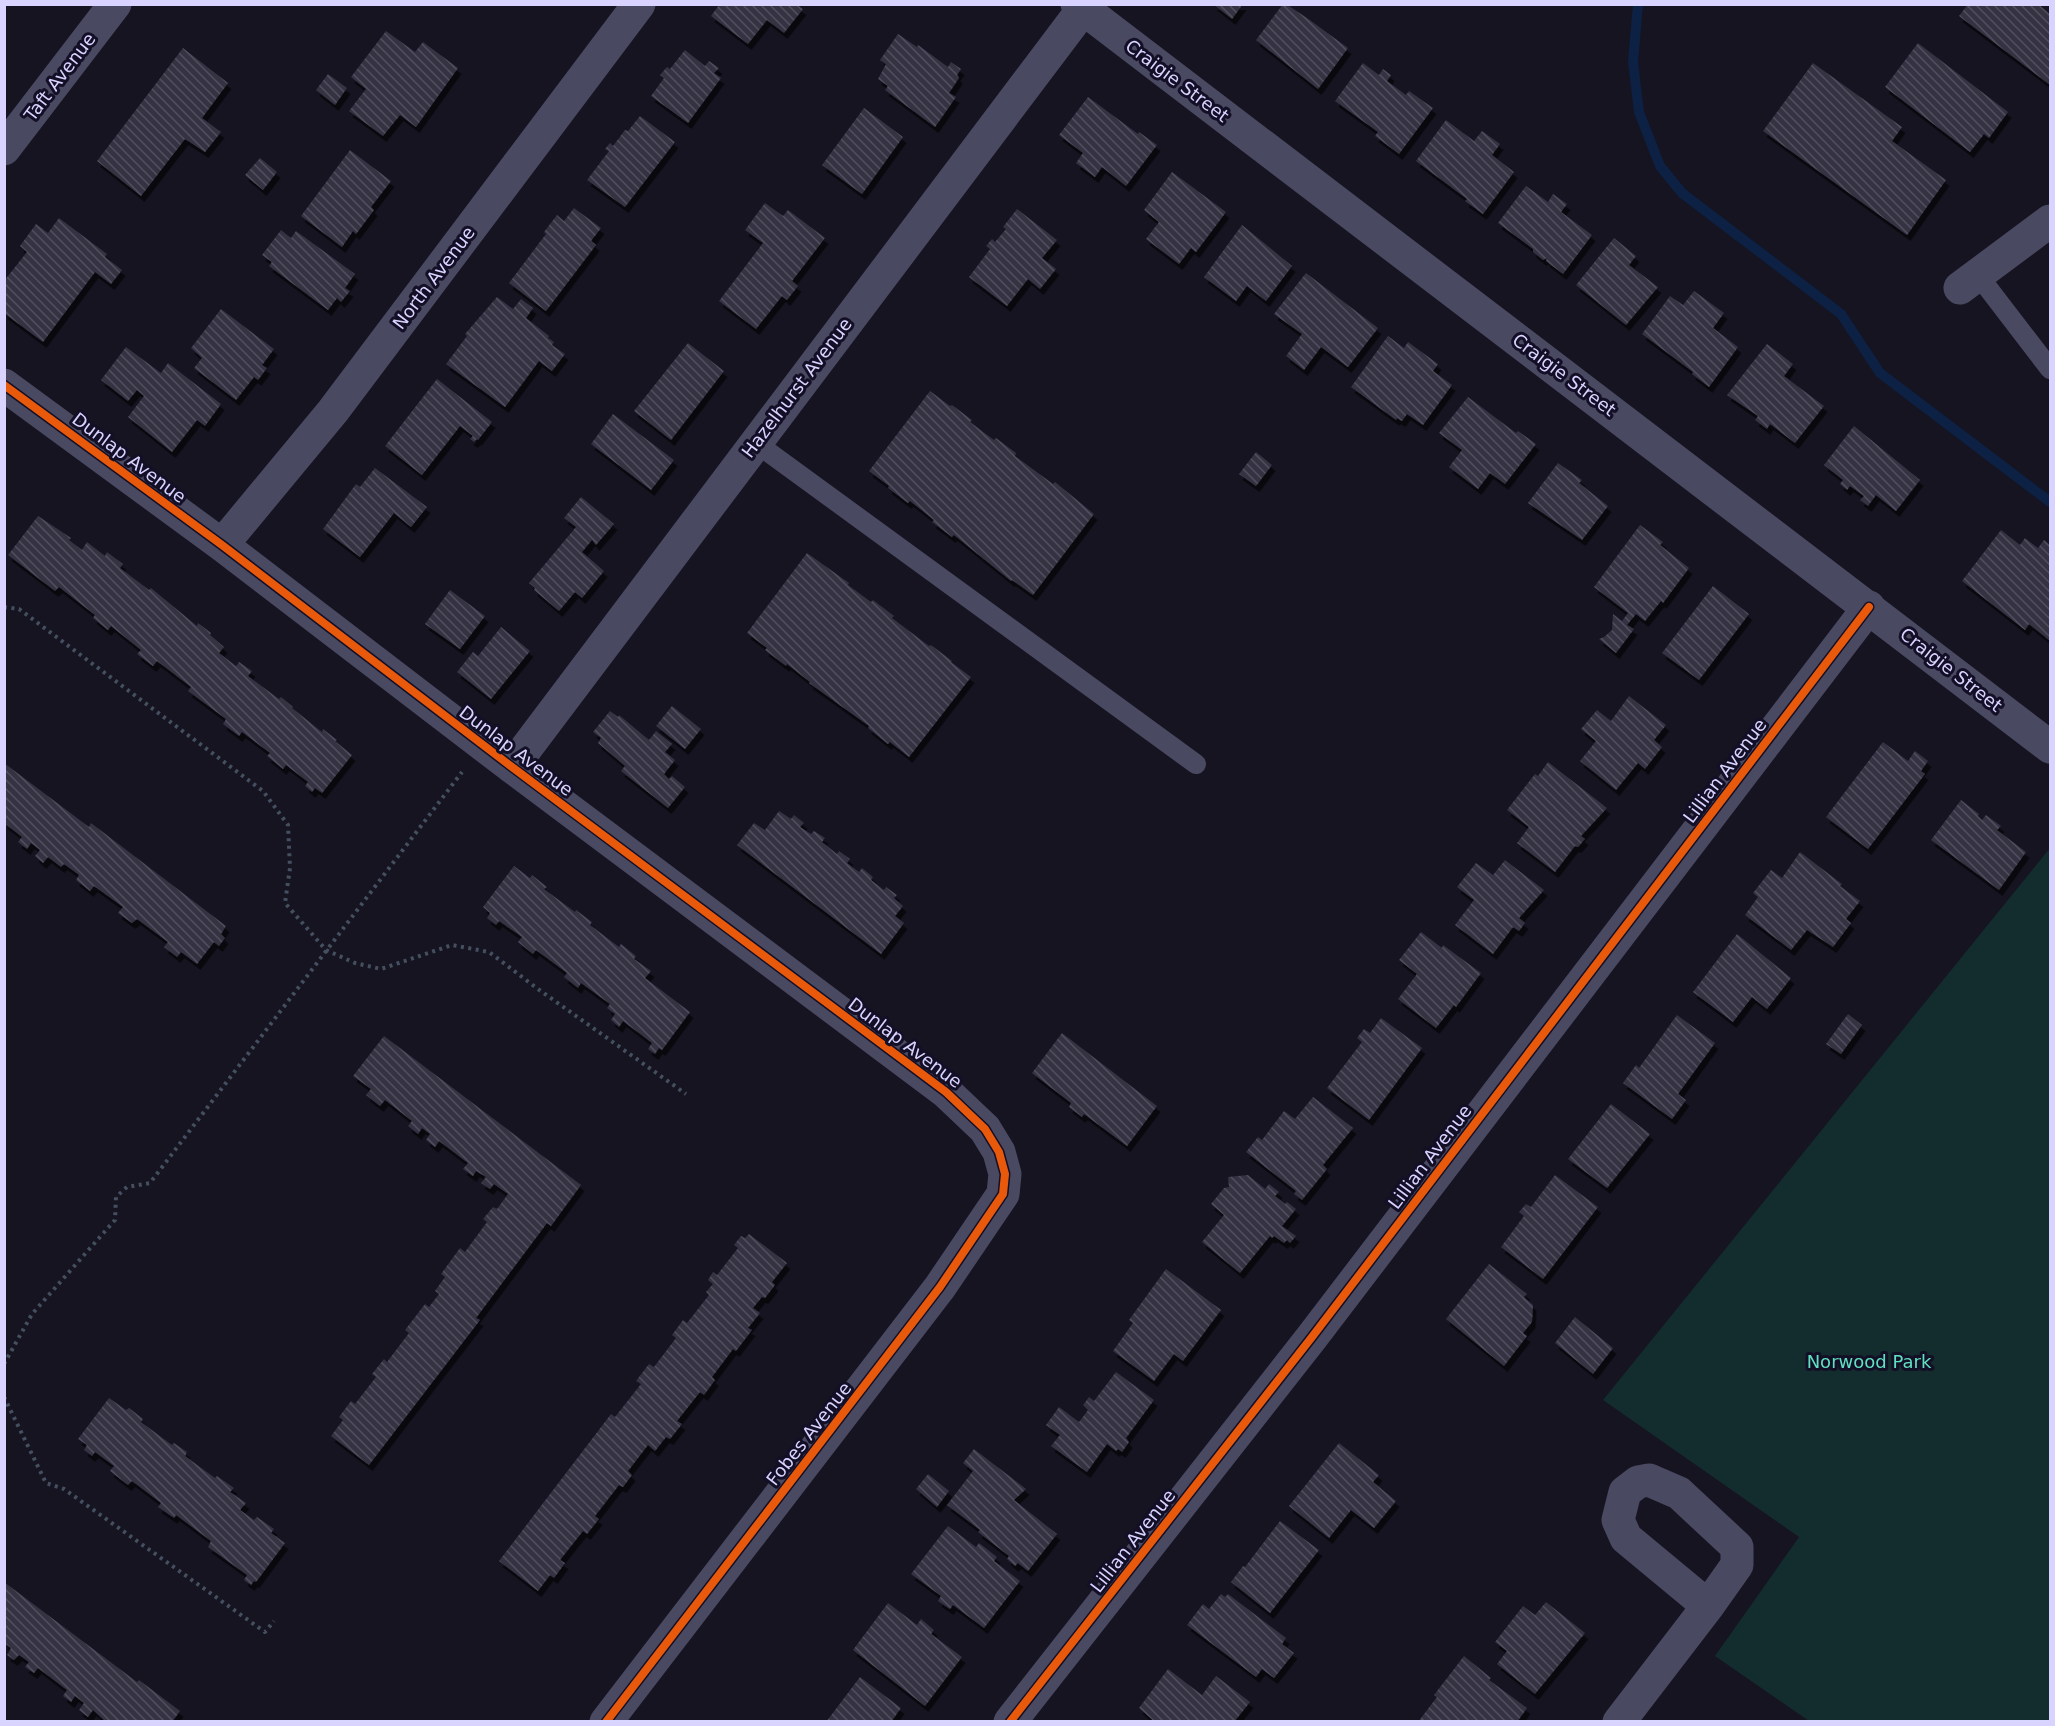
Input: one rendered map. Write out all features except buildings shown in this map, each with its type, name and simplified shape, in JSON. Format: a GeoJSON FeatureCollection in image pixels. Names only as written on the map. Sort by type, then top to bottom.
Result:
{"type":"FeatureCollection","features":[{"type":"Feature","properties":{"kind":"street","name":"Taft Avenue"},"geometry":{"type":"LineString","coordinates":[[4,149],[115,4]]}},
{"type":"Feature","properties":{"kind":"street","name":"North Avenue"},"geometry":{"type":"LineString","coordinates":[[222,546],[333,411],[639,4]]}},
{"type":"Feature","properties":{"kind":"street","name":"Hazelhurst Avenue"},"geometry":{"type":"LineString","coordinates":[[512,767],[1080,7]]}},
{"type":"Feature","properties":{"kind":"street","name":"Craigie Street"},"geometry":{"type":"LineString","coordinates":[[1080,7],[2050,747]]}},
{"type":"Feature","properties":{"kind":"street"},"geometry":{"type":"LineString","coordinates":[[1969,281],[2050,221]]}},
{"type":"Feature","properties":{"kind":"street","name":"Dunlap Avenue"},"geometry":{"type":"LineString","coordinates":[[4,385],[222,546],[482,745],[946,1092],[985,1129],[999,1152]]}},
{"type":"Feature","properties":{"kind":"street","name":"Lillian Avenue"},"geometry":{"type":"LineString","coordinates":[[1010,1722],[1312,1338],[1869,607]]}},
{"type":"Feature","properties":{"kind":"street","name":"Fobes Avenue"},"geometry":{"type":"LineString","coordinates":[[606,1722],[940,1287],[1004,1194],[1005,1174],[999,1152]]}},
{"type":"Feature","properties":{"kind":"street"},"geometry":{"type":"LineString","coordinates":[[1619,1722],[1708,1606]]}},
{"type":"Feature","properties":{"kind":"lane"},"geometry":{"type":"LineString","coordinates":[[1969,281],[2050,369]]}},
{"type":"Feature","properties":{"kind":"lane"},"geometry":{"type":"LineString","coordinates":[[756,443],[1197,764]]}},
{"type":"Feature","properties":{"kind":"path"},"geometry":{"type":"LineString","coordinates":[[4,607],[19,609],[264,791],[288,825],[290,868],[285,903],[327,950],[355,963],[381,969],[452,945],[489,952],[686,1094]]}},
{"type":"Feature","properties":{"kind":"path"},"geometry":{"type":"LineString","coordinates":[[4,1364],[32,1314],[116,1220],[116,1197],[127,1187],[150,1183],[482,745]]}},
{"type":"Feature","properties":{"kind":"path"},"geometry":{"type":"LineString","coordinates":[[4,1397],[46,1483],[64,1489],[265,1632],[274,1621]]}},
{"type":"Feature","properties":{"kind":"green space","name":"Norwood Park"},"geometry":{"type":"Polygon","coordinates":[[[2050,848],[2050,1721],[1809,1721],[1715,1656],[1799,1537],[1603,1400],[2050,848]]]}},
{"type":"Feature","properties":{"kind":"waterway"},"geometry":{"type":"LineString","coordinates":[[1638,4],[1633,62],[1639,112],[1660,166],[1682,193],[1841,314],[1880,373],[2050,502]]}},
{"type":"Feature","properties":{"kind":"cycle path"},"geometry":{"type":"LineString","coordinates":[[4,385],[222,545],[512,767],[946,1092],[985,1129],[999,1152],[1005,1174],[1003,1194],[940,1287],[606,1722]]}},
{"type":"Feature","properties":{"kind":"cycle path"},"geometry":{"type":"LineString","coordinates":[[1010,1722],[1312,1337],[1869,607]]}}]}
